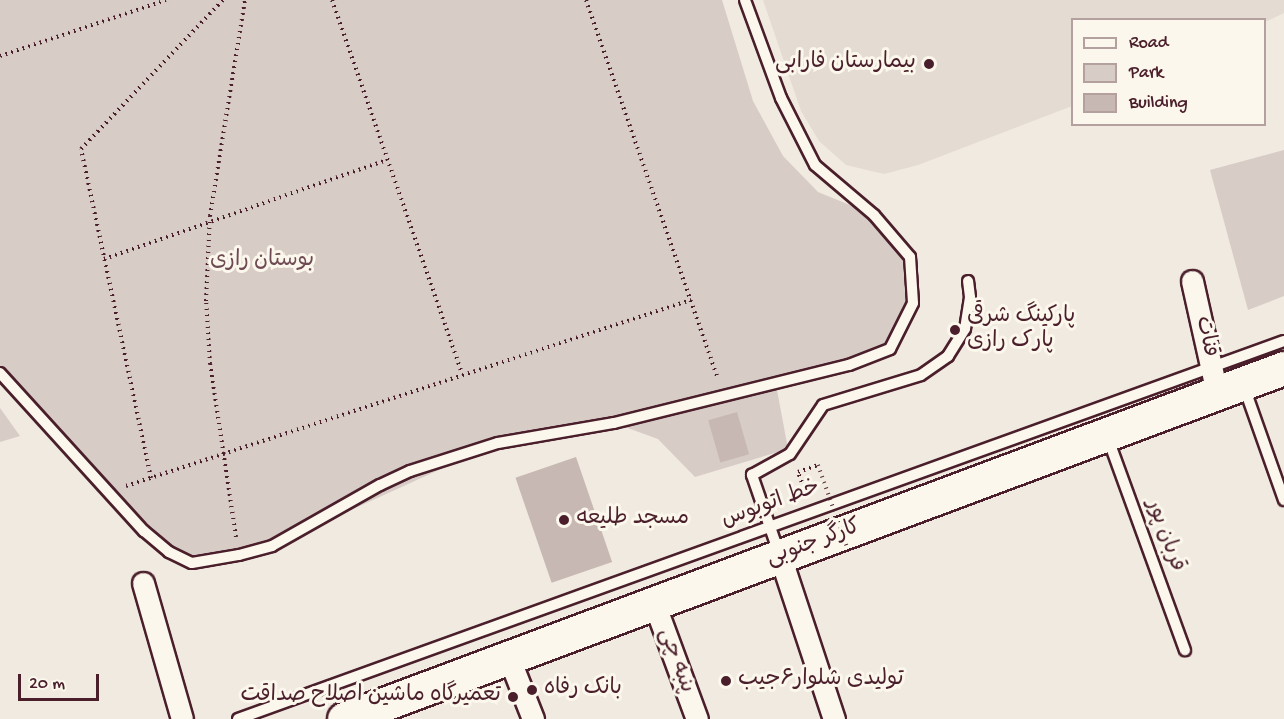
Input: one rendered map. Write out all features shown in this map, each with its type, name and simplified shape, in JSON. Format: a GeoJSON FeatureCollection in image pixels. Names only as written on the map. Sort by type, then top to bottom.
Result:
{"type":"FeatureCollection","features":[{"type":"Feature","properties":{"kind":"main road","name":"کارگر جنوبی"},"geometry":{"type":"LineString","coordinates":[[344,719],[1284,368]]}},
{"type":"Feature","properties":{"kind":"street","name":"قنات"},"geometry":{"type":"LineString","coordinates":[[1192,281],[1230,388]]}},
{"type":"Feature","properties":{"kind":"street"},"geometry":{"type":"LineString","coordinates":[[780,556],[834,719]]}},
{"type":"Feature","properties":{"kind":"street"},"geometry":{"type":"LineString","coordinates":[[143,583],[182,719]]}},
{"type":"Feature","properties":{"kind":"street","name":"پنبه چی"},"geometry":{"type":"LineString","coordinates":[[654,603],[697,719]]}},
{"type":"Feature","properties":{"kind":"street"},"geometry":{"type":"LineString","coordinates":[[509,658],[533,719]]}},
{"type":"Feature","properties":{"kind":"lane"},"geometry":{"type":"LineString","coordinates":[[0,373],[144,531],[177,556],[192,563],[239,555],[272,546],[380,485],[410,471],[498,443],[614,423],[849,365],[890,349],[913,303],[910,257],[874,215],[815,165],[781,98],[745,0]]}},
{"type":"Feature","properties":{"kind":"lane"},"geometry":{"type":"LineString","coordinates":[[780,556],[752,476],[790,454],[823,405],[921,375],[948,356],[965,329],[970,297],[968,281]]}},
{"type":"Feature","properties":{"kind":"lane","name":"خط اتوبوس"},"geometry":{"type":"LineString","coordinates":[[238,719],[1284,341]]}},
{"type":"Feature","properties":{"kind":"lane"},"geometry":{"type":"LineString","coordinates":[[1230,388],[1284,500]]}},
{"type":"Feature","properties":{"kind":"lane","name":"قربان پور"},"geometry":{"type":"LineString","coordinates":[[1106,435],[1185,650]]}},
{"type":"Feature","properties":{"kind":"path"},"geometry":{"type":"LineString","coordinates":[[0,56],[166,0]]}},
{"type":"Feature","properties":{"kind":"path"},"geometry":{"type":"LineString","coordinates":[[151,478],[81,149],[223,0]]}},
{"type":"Feature","properties":{"kind":"path"},"geometry":{"type":"LineString","coordinates":[[239,555],[210,364],[206,301],[210,222],[245,0]]}},
{"type":"Feature","properties":{"kind":"path"},"geometry":{"type":"LineString","coordinates":[[332,0],[462,374]]}},
{"type":"Feature","properties":{"kind":"path"},"geometry":{"type":"LineString","coordinates":[[586,0],[724,394]]}},
{"type":"Feature","properties":{"kind":"path"},"geometry":{"type":"LineString","coordinates":[[104,259],[387,159]]}},
{"type":"Feature","properties":{"kind":"path"},"geometry":{"type":"LineString","coordinates":[[109,493],[222,453],[691,300]]}},
{"type":"Feature","properties":{"kind":"path"},"geometry":{"type":"LineString","coordinates":[[798,472],[818,465],[850,556]]}},
{"type":"Feature","properties":{"kind":"shaded area","name":"بیمارستان فارابی"},"geometry":{"type":"Polygon","coordinates":[[[763,0],[1284,0],[1284,13],[1266,22],[1266,18],[1071,18],[1071,106],[918,165],[884,174],[846,165],[819,141],[801,111],[763,0]]]}},
{"type":"Feature","properties":{"kind":"green space","name":"بوستان رازی"},"geometry":{"type":"Polygon","coordinates":[[[0,0],[722,0],[753,101],[783,156],[818,192],[874,215],[910,257],[913,303],[890,349],[777,390],[788,449],[695,477],[658,439],[614,423],[498,443],[272,546],[192,563],[87,469],[0,373],[0,0]]]}},
{"type":"Feature","properties":{"kind":"green space"},"geometry":{"type":"Polygon","coordinates":[[[1284,150],[1284,296],[1248,310],[1210,170],[1284,150]]]}},
{"type":"Feature","properties":{"kind":"green space"},"geometry":{"type":"Polygon","coordinates":[[[0,408],[20,436],[0,442],[0,408]]]}},
{"type":"Feature","properties":{"kind":"building"},"geometry":{"type":"Polygon","coordinates":[[[737,412],[749,454],[720,463],[708,420],[737,412]]]}},
{"type":"Feature","properties":{"kind":"building","name":"مسجد طلیعه"},"geometry":{"type":"Polygon","coordinates":[[[576,457],[612,562],[552,583],[515,478],[576,457]]]}},
{"type":"Feature","properties":{"kind":"place","name":"بیمارستان فارابی"},"geometry":{"type":"Point","coordinates":[929,64]}},
{"type":"Feature","properties":{"kind":"place","name":"پارکینگ شرقی پارک رازی"},"geometry":{"type":"Point","coordinates":[955,330]}},
{"type":"Feature","properties":{"kind":"place","name":"مسجد طلیعه"},"geometry":{"type":"Point","coordinates":[564,520]}},
{"type":"Feature","properties":{"kind":"place","name":"تولیدی شلوار۶جیب"},"geometry":{"type":"Point","coordinates":[726,681]}},
{"type":"Feature","properties":{"kind":"place","name":"بانک رفاه"},"geometry":{"type":"Point","coordinates":[532,690]}},
{"type":"Feature","properties":{"kind":"place","name":"تعمیرگاه ماشین اصلاح صداقت"},"geometry":{"type":"Point","coordinates":[513,697]}}]}
